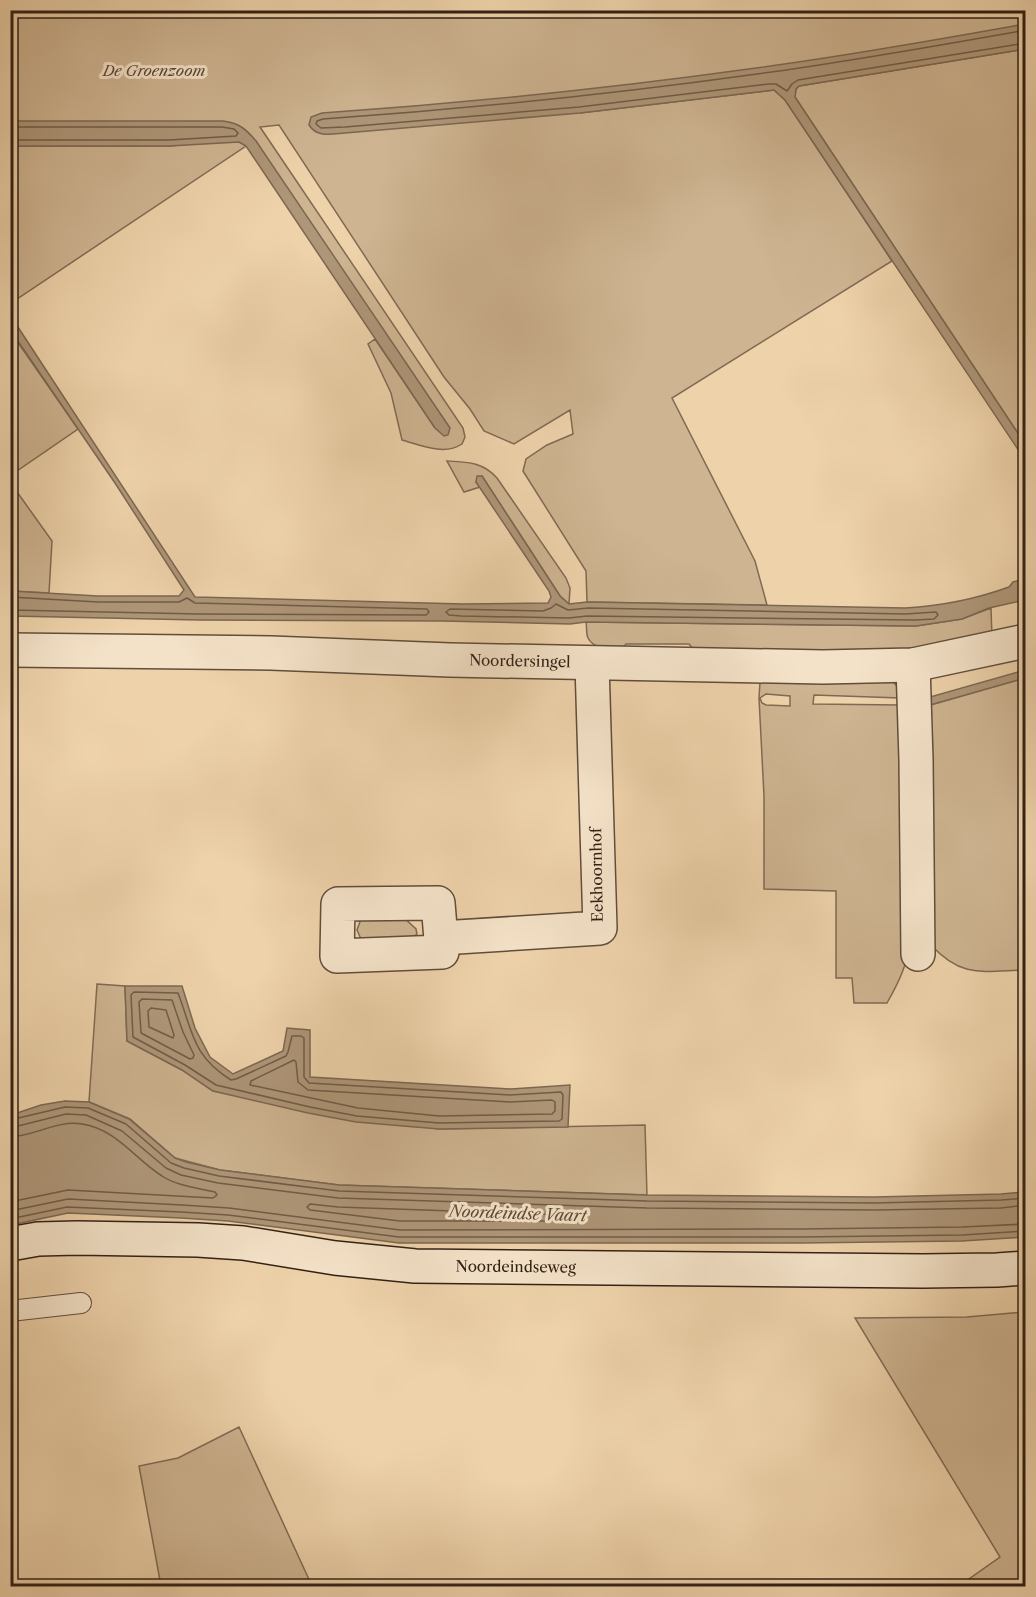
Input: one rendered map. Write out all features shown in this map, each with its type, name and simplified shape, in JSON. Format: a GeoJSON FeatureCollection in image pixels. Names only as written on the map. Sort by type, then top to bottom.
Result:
{"type":"FeatureCollection","features":[{"type":"Feature","properties":{"kind":"street","name":"Noordersingel"},"geometry":{"type":"LineString","coordinates":[[10,650],[271,653],[592,664],[823,667],[913,665],[1026,641]]}},
{"type":"Feature","properties":{"kind":"street","name":"Eekhoornhof"},"geometry":{"type":"LineString","coordinates":[[441,938],[600,928],[592,664]]}},
{"type":"Feature","properties":{"kind":"street"},"geometry":{"type":"LineString","coordinates":[[913,665],[918,954]]}},
{"type":"Feature","properties":{"kind":"street","name":"Noordeindseweg"},"geometry":{"type":"LineString","coordinates":[[10,1244],[38,1239],[198,1240],[243,1243],[335,1258],[416,1266],[923,1271],[1026,1268]]}},
{"type":"Feature","properties":{"kind":"lane"},"geometry":{"type":"LineString","coordinates":[[10,1311],[81,1302]]}},
{"type":"Feature","properties":{"kind":"green space","name":"De Groenzoom"},"geometry":{"type":"Polygon","coordinates":[[[11,11],[1025,11],[1025,37],[580,113],[774,90],[785,100],[892,261],[672,398],[755,561],[767,605],[587,602],[586,571],[523,471],[526,459],[547,445],[573,434],[570,410],[514,444],[484,431],[470,409],[444,377],[279,125],[260,127],[463,428],[465,437],[462,444],[448,449],[432,448],[402,440],[391,393],[368,344],[375,339],[435,428],[256,141],[11,130],[11,11]]]}},
{"type":"Feature","properties":{"kind":"green space"},"geometry":{"type":"Polygon","coordinates":[[[1025,49],[1025,444],[795,97],[799,86],[1025,49]]]}},
{"type":"Feature","properties":{"kind":"green space"},"geometry":{"type":"Polygon","coordinates":[[[240,142],[246,146],[11,303],[11,146],[169,146],[240,142]]]}},
{"type":"Feature","properties":{"kind":"green space"},"geometry":{"type":"Polygon","coordinates":[[[10,331],[78,429],[11,475],[10,475],[10,331]]]}},
{"type":"Feature","properties":{"kind":"green space"},"geometry":{"type":"Polygon","coordinates":[[[447,461],[481,466],[497,478],[566,578],[570,588],[569,604],[560,596],[482,476],[476,482],[480,487],[464,492],[447,461]]]}},
{"type":"Feature","properties":{"kind":"green space"},"geometry":{"type":"Polygon","coordinates":[[[10,482],[52,541],[49,593],[11,591],[10,482]]]}},
{"type":"Feature","properties":{"kind":"green space"},"geometry":{"type":"Polygon","coordinates":[[[991,608],[992,637],[934,649],[698,655],[689,644],[626,644],[619,652],[615,652],[590,641],[587,636],[586,622],[916,626],[962,619],[991,608]]]}},
{"type":"Feature","properties":{"kind":"green space"},"geometry":{"type":"Polygon","coordinates":[[[816,676],[829,676],[836,680],[877,678],[893,682],[904,693],[908,708],[911,938],[908,956],[887,1003],[854,1003],[852,978],[836,978],[836,891],[764,889],[764,796],[759,698],[760,682],[808,681],[816,676]],[[766,694],[760,698],[766,705],[790,706],[790,696],[766,694]],[[814,695],[813,704],[901,705],[900,698],[814,695]]]}},
{"type":"Feature","properties":{"kind":"green space"},"geometry":{"type":"Polygon","coordinates":[[[1025,678],[1025,970],[974,971],[953,963],[931,945],[925,697],[931,705],[1025,678]]]}},
{"type":"Feature","properties":{"kind":"green space"},"geometry":{"type":"Polygon","coordinates":[[[402,916],[416,929],[417,934],[367,942],[361,939],[357,930],[361,919],[402,916]]]}},
{"type":"Feature","properties":{"kind":"green space"},"geometry":{"type":"Polygon","coordinates":[[[97,984],[125,986],[127,1041],[182,1070],[213,1091],[439,1129],[645,1125],[647,1195],[339,1185],[220,1170],[175,1158],[130,1119],[89,1102],[97,984]]]}},
{"type":"Feature","properties":{"kind":"green space"},"geometry":{"type":"Polygon","coordinates":[[[1025,1312],[1025,1586],[959,1586],[1000,1557],[855,1318],[967,1317],[1025,1312]]]}},
{"type":"Feature","properties":{"kind":"green space"},"geometry":{"type":"Polygon","coordinates":[[[239,1427],[312,1586],[161,1586],[139,1466],[178,1458],[239,1427]]]}},
{"type":"Feature","properties":{"kind":"water"},"geometry":{"type":"Polygon","coordinates":[[[11,10],[197,10],[197,11],[153,14],[11,10]]]}},
{"type":"Feature","properties":{"kind":"water"},"geometry":{"type":"Polygon","coordinates":[[[1025,24],[1025,49],[799,86],[795,97],[1025,444],[1025,460],[785,100],[774,90],[580,113],[335,134],[320,134],[309,125],[311,117],[322,113],[431,105],[648,82],[857,53],[1025,24]]]}},
{"type":"Feature","properties":{"kind":"water"},"geometry":{"type":"Polygon","coordinates":[[[11,121],[223,121],[242,127],[256,141],[450,428],[448,435],[444,436],[435,428],[246,146],[239,142],[169,146],[11,146],[11,121]]]}},
{"type":"Feature","properties":{"kind":"water"},"geometry":{"type":"Polygon","coordinates":[[[10,315],[195,597],[463,604],[548,603],[551,597],[549,591],[476,482],[477,476],[482,476],[560,596],[569,604],[587,602],[905,608],[932,606],[971,598],[1009,587],[1013,582],[1025,579],[1025,600],[989,608],[962,619],[916,626],[199,620],[11,616],[11,591],[98,596],[179,596],[184,590],[115,483],[11,331],[10,315]]]}},
{"type":"Feature","properties":{"kind":"water"},"geometry":{"type":"Polygon","coordinates":[[[1025,670],[1025,678],[930,705],[930,697],[1025,670]]]}},
{"type":"Feature","properties":{"kind":"water"},"geometry":{"type":"Polygon","coordinates":[[[125,986],[182,986],[195,1028],[210,1057],[233,1074],[283,1051],[287,1028],[310,1030],[310,1077],[511,1089],[570,1085],[568,1127],[439,1129],[356,1122],[213,1091],[182,1070],[127,1041],[125,986]]]}},
{"type":"Feature","properties":{"kind":"water","name":"Noordeindse Vaart"},"geometry":{"type":"Polygon","coordinates":[[[65,1101],[89,1102],[129,1119],[175,1158],[220,1170],[339,1185],[647,1195],[874,1197],[1025,1192],[1025,1237],[962,1241],[801,1243],[399,1243],[228,1221],[181,1218],[68,1213],[11,1225],[11,1115],[41,1105],[65,1101]]]}}]}
